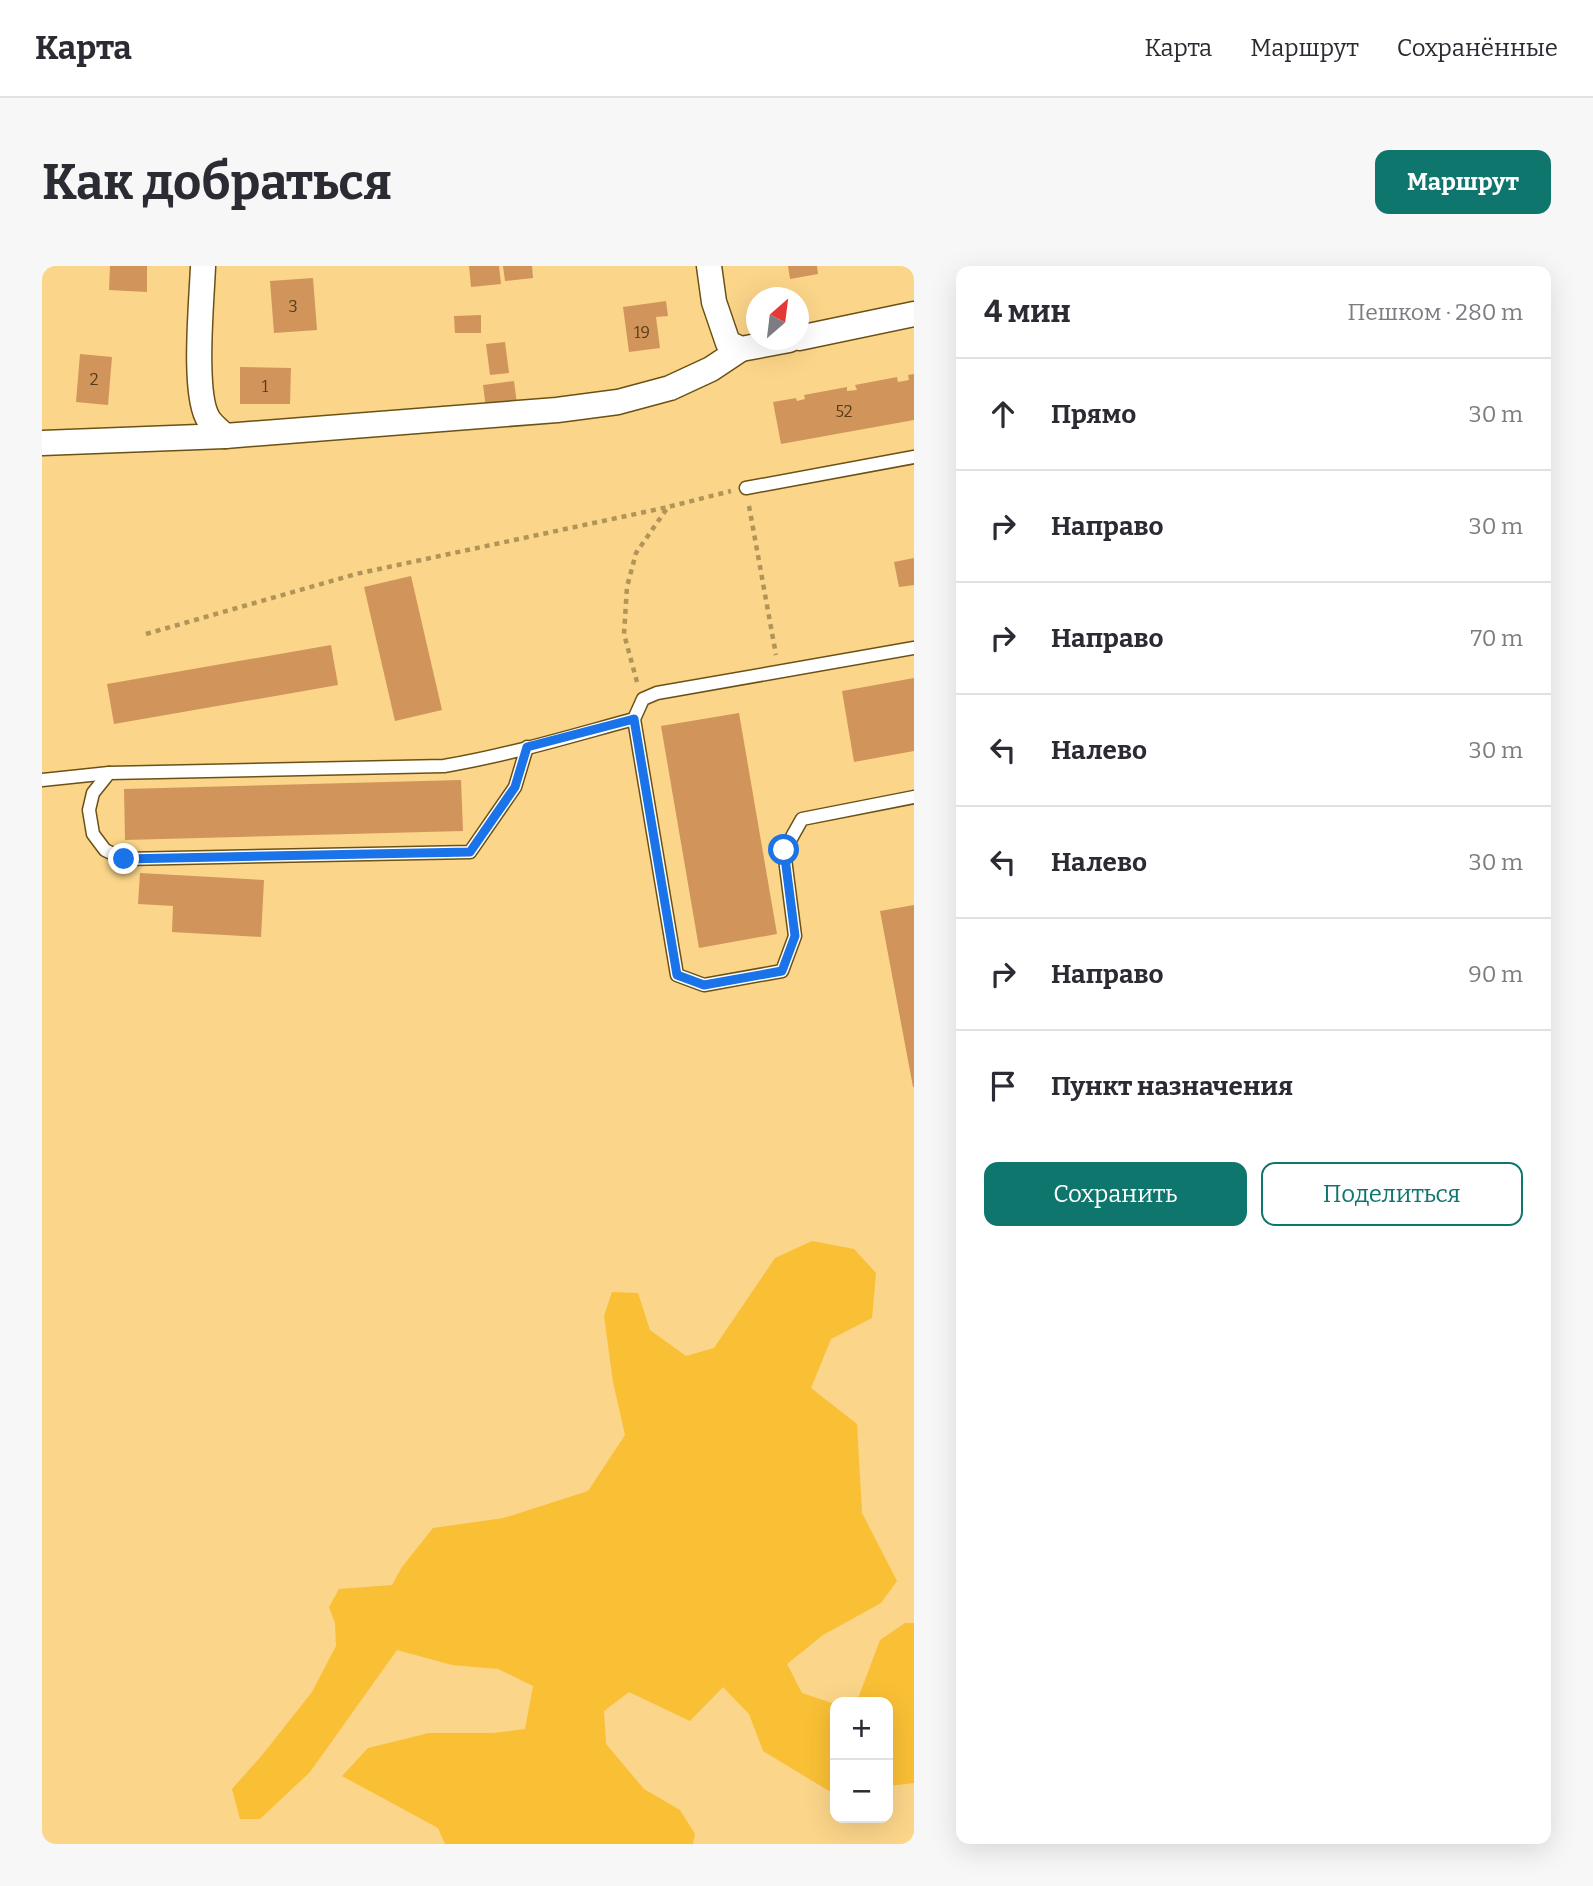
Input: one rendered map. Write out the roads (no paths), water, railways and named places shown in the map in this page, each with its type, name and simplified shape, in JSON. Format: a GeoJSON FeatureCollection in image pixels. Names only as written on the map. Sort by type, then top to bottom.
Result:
{"type":"FeatureCollection","features":[{"type":"Feature","properties":{"kind":"street"},"geometry":{"type":"LineString","coordinates":[[203,266],[200,386],[203,407],[209,420],[225,436]]}},
{"type":"Feature","properties":{"kind":"street"},"geometry":{"type":"LineString","coordinates":[[709,266],[714,302],[723,331],[728,343],[741,349]]}},
{"type":"Feature","properties":{"kind":"street"},"geometry":{"type":"LineString","coordinates":[[809,336],[914,314]]}},
{"type":"Feature","properties":{"kind":"street"},"geometry":{"type":"LineString","coordinates":[[42,443],[225,436],[557,410],[618,402],[670,388],[711,369],[746,348]]}},
{"type":"Feature","properties":{"kind":"lane"},"geometry":{"type":"LineString","coordinates":[[746,488],[914,457]]}},
{"type":"Feature","properties":{"kind":"lane"},"geometry":{"type":"LineString","coordinates":[[914,648],[657,693],[643,699],[634,719],[677,975],[704,985],[782,971],[795,936],[784,850],[802,819],[914,797]]}},
{"type":"Feature","properties":{"kind":"lane"},"geometry":{"type":"LineString","coordinates":[[42,780],[109,773],[444,766],[481,760],[634,719]]}},
{"type":"Feature","properties":{"kind":"lane"},"geometry":{"type":"LineString","coordinates":[[109,773],[93,793],[89,810],[93,834],[105,850],[124,859],[470,852],[515,787],[527,747]]}}]}
